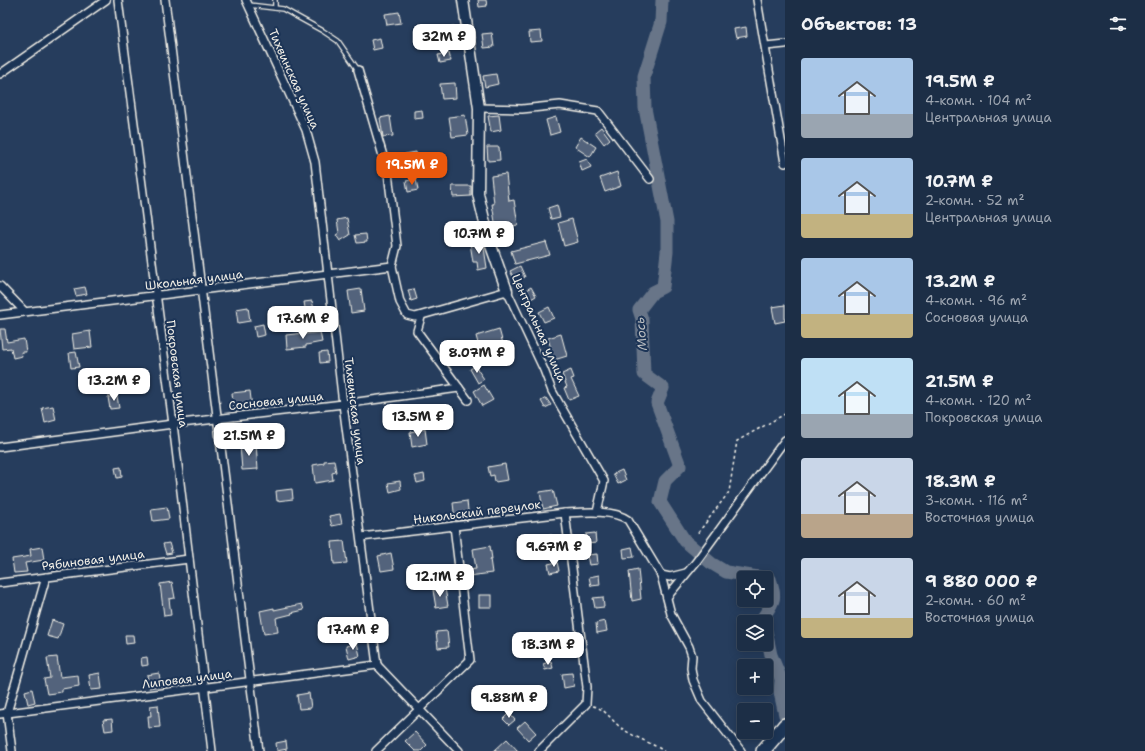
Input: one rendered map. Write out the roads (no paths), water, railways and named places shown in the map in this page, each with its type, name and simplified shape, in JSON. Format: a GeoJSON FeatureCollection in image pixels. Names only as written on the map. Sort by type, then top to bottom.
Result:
{"type":"FeatureCollection","features":[{"type":"Feature","properties":{"kind":"highway"},"geometry":{"type":"LineString","coordinates":[[763,751],[785,726]]}},
{"type":"Feature","properties":{"kind":"street"},"geometry":{"type":"LineString","coordinates":[[0,74],[106,0]]}},
{"type":"Feature","properties":{"kind":"street","name":"Покровская улица"},"geometry":{"type":"LineString","coordinates":[[118,0],[173,424],[212,751]]}},
{"type":"Feature","properties":{"kind":"street"},"geometry":{"type":"LineString","coordinates":[[165,0],[249,682],[259,751]]}},
{"type":"Feature","properties":{"kind":"street","name":"Центральная улица"},"geometry":{"type":"LineString","coordinates":[[463,0],[478,108],[478,194],[489,240],[507,291],[544,370],[552,391],[604,481],[597,512]]}},
{"type":"Feature","properties":{"kind":"street"},"geometry":{"type":"LineString","coordinates":[[757,0],[785,163]]}},
{"type":"Feature","properties":{"kind":"street","name":"Тихвинская улица"},"geometry":{"type":"LineString","coordinates":[[247,2],[306,130],[315,162],[343,404],[377,665]]}},
{"type":"Feature","properties":{"kind":"street"},"geometry":{"type":"LineString","coordinates":[[766,46],[785,44]]}},
{"type":"Feature","properties":{"kind":"street"},"geometry":{"type":"LineString","coordinates":[[358,70],[388,173],[397,246],[392,266],[400,302],[407,315],[421,317],[507,291]]}},
{"type":"Feature","properties":{"kind":"street"},"geometry":{"type":"LineString","coordinates":[[478,108],[522,109],[560,105],[598,111],[650,179]]}},
{"type":"Feature","properties":{"kind":"street","name":"Школьная улица"},"geometry":{"type":"LineString","coordinates":[[0,315],[392,266]]}},
{"type":"Feature","properties":{"kind":"street"},"geometry":{"type":"LineString","coordinates":[[0,286],[25,312]]}},
{"type":"Feature","properties":{"kind":"street"},"geometry":{"type":"LineString","coordinates":[[421,317],[417,331],[468,400]]}},
{"type":"Feature","properties":{"kind":"street","name":"Сосновая улица"},"geometry":{"type":"LineString","coordinates":[[0,447],[460,388]]}},
{"type":"Feature","properties":{"kind":"street"},"geometry":{"type":"LineString","coordinates":[[667,597],[696,562],[785,440]]}},
{"type":"Feature","properties":{"kind":"street"},"geometry":{"type":"LineString","coordinates":[[539,751],[586,704],[587,687],[565,512]]}},
{"type":"Feature","properties":{"kind":"street","name":"Никольский переулок"},"geometry":{"type":"LineString","coordinates":[[361,538],[565,512],[597,512],[622,515],[628,520],[661,575],[672,614],[692,656],[690,668],[702,702],[741,751]]}},
{"type":"Feature","properties":{"kind":"street"},"geometry":{"type":"LineString","coordinates":[[376,751],[470,660],[454,526]]}},
{"type":"Feature","properties":{"kind":"street","name":"Рябиновая улица"},"geometry":{"type":"LineString","coordinates":[[0,583],[189,559]]}},
{"type":"Feature","properties":{"kind":"street"},"geometry":{"type":"LineString","coordinates":[[661,575],[670,577],[688,572]]}},
{"type":"Feature","properties":{"kind":"street"},"geometry":{"type":"LineString","coordinates":[[12,751],[3,713],[46,577]]}},
{"type":"Feature","properties":{"kind":"street"},"geometry":{"type":"LineString","coordinates":[[377,665],[459,751]]}},
{"type":"Feature","properties":{"kind":"street","name":"Липовая улица"},"geometry":{"type":"LineString","coordinates":[[3,713],[377,665]]}},
{"type":"Feature","properties":{"kind":"lane"},"geometry":{"type":"LineString","coordinates":[[275,0],[275,8]]}},
{"type":"Feature","properties":{"kind":"lane"},"geometry":{"type":"LineString","coordinates":[[247,2],[283,9],[338,41],[358,70]]}},
{"type":"Feature","properties":{"kind":"waterway","name":"Мось"},"geometry":{"type":"LineString","coordinates":[[662,0],[661,22],[644,76],[645,108],[667,222],[667,252],[663,287],[653,292],[639,310],[642,319],[644,374],[663,388],[657,403],[680,466],[665,481],[660,502],[685,541],[711,563],[726,572],[737,574]]}},
{"type":"Feature","properties":{"kind":"waterway","name":"Мось"},"geometry":{"type":"LineString","coordinates":[[773,590],[773,600]]}},
{"type":"Feature","properties":{"kind":"waterway","name":"Мось"},"geometry":{"type":"LineString","coordinates":[[765,615],[770,607]]}},
{"type":"Feature","properties":{"kind":"waterway","name":"Мось"},"geometry":{"type":"LineString","coordinates":[[770,651],[781,679],[780,692],[785,715]]}}]}
